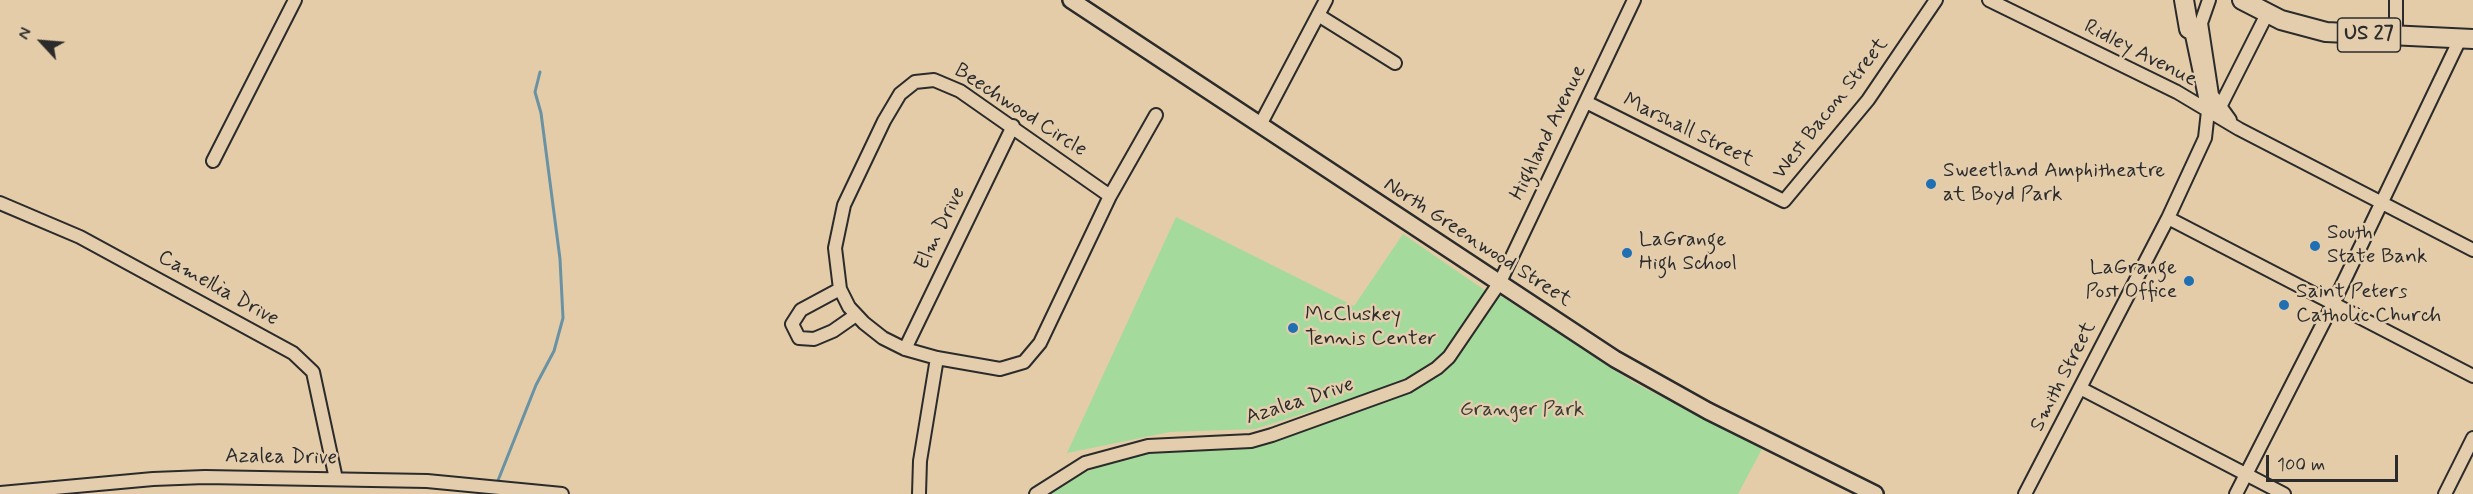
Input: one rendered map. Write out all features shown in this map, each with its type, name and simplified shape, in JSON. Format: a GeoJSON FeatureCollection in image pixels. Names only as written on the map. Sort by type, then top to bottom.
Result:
{"type":"FeatureCollection","features":[{"type":"Feature","properties":{"kind":"highway"},"geometry":{"type":"LineString","coordinates":[[2184,0],[2189,29]]}},
{"type":"Feature","properties":{"kind":"highway","name":"US 27"},"geometry":{"type":"LineString","coordinates":[[2242,0],[2267,14],[2326,32],[2467,39]]}},
{"type":"Feature","properties":{"kind":"main road","name":"North Greenwood Street"},"geometry":{"type":"LineString","coordinates":[[1071,0],[1627,365],[1708,411],[1875,494]]}},
{"type":"Feature","properties":{"kind":"street"},"geometry":{"type":"LineString","coordinates":[[213,161],[295,0]]}},
{"type":"Feature","properties":{"kind":"street"},"geometry":{"type":"LineString","coordinates":[[1260,125],[1326,0]]}},
{"type":"Feature","properties":{"kind":"street","name":"Highland Avenue"},"geometry":{"type":"LineString","coordinates":[[1500,282],[1634,0]]}},
{"type":"Feature","properties":{"kind":"street","name":"West Bacon Street"},"geometry":{"type":"LineString","coordinates":[[1773,195],[1784,201],[1868,100],[1936,0]]}},
{"type":"Feature","properties":{"kind":"street","name":"Ridley Avenue"},"geometry":{"type":"LineString","coordinates":[[1989,0],[2214,109],[2239,129],[2473,250]]}},
{"type":"Feature","properties":{"kind":"street"},"geometry":{"type":"LineString","coordinates":[[2190,0],[2189,29],[2214,109]]}},
{"type":"Feature","properties":{"kind":"street"},"geometry":{"type":"LineString","coordinates":[[2209,0],[2202,23],[2214,109]]}},
{"type":"Feature","properties":{"kind":"street"},"geometry":{"type":"LineString","coordinates":[[2396,0],[2396,36]]}},
{"type":"Feature","properties":{"kind":"street"},"geometry":{"type":"LineString","coordinates":[[2214,109],[2267,14]]}},
{"type":"Feature","properties":{"kind":"street"},"geometry":{"type":"LineString","coordinates":[[1318,15],[1395,63]]}},
{"type":"Feature","properties":{"kind":"street"},"geometry":{"type":"LineString","coordinates":[[2236,494],[2467,39]]}},
{"type":"Feature","properties":{"kind":"street","name":"Beechwood Circle"},"geometry":{"type":"LineString","coordinates":[[1110,196],[1013,126],[940,81],[921,81],[905,89],[884,121],[841,216],[835,248],[840,289],[855,315],[873,331],[905,349],[937,358],[1000,369],[1018,365],[1029,358],[1040,343],[1110,196],[1156,115]]}},
{"type":"Feature","properties":{"kind":"street","name":"Marshall Street"},"geometry":{"type":"LineString","coordinates":[[1586,102],[1773,195]]}},
{"type":"Feature","properties":{"kind":"street","name":"Smith Street"},"geometry":{"type":"LineString","coordinates":[[2025,494],[2168,218],[2205,138],[2214,109]]}},
{"type":"Feature","properties":{"kind":"street","name":"Elm Drive"},"geometry":{"type":"LineString","coordinates":[[905,349],[1013,126]]}},
{"type":"Feature","properties":{"kind":"street"},"geometry":{"type":"LineString","coordinates":[[2205,138],[2220,128],[2239,129]]}},
{"type":"Feature","properties":{"kind":"street","name":"Camellia Drive"},"geometry":{"type":"LineString","coordinates":[[0,203],[80,237],[293,353],[313,372],[336,479]]}},
{"type":"Feature","properties":{"kind":"street"},"geometry":{"type":"LineString","coordinates":[[2168,218],[2473,376]]}},
{"type":"Feature","properties":{"kind":"street","name":"Smith Street"},"geometry":{"type":"LineString","coordinates":[[2153,246],[2169,231],[2186,228]]}},
{"type":"Feature","properties":{"kind":"street","name":"Azalea Drive"},"geometry":{"type":"LineString","coordinates":[[1036,494],[1085,463],[1148,446],[1251,441],[1408,386],[1437,368],[1449,357],[1500,282]]}},
{"type":"Feature","properties":{"kind":"street"},"geometry":{"type":"LineString","coordinates":[[840,289],[801,310],[792,324],[799,338],[814,339],[833,331],[855,315]]}},
{"type":"Feature","properties":{"kind":"street"},"geometry":{"type":"LineString","coordinates":[[919,494],[920,461],[937,358]]}},
{"type":"Feature","properties":{"kind":"street"},"geometry":{"type":"LineString","coordinates":[[2080,388],[2284,494]]}},
{"type":"Feature","properties":{"kind":"street"},"geometry":{"type":"LineString","coordinates":[[2445,494],[2473,438]]}},
{"type":"Feature","properties":{"kind":"street","name":"Azalea Drive"},"geometry":{"type":"LineString","coordinates":[[0,493],[164,478],[427,481],[562,494]]}},
{"type":"Feature","properties":{"kind":"green space","name":"McCluskey Tennis Center"},"geometry":{"type":"Polygon","coordinates":[[[1176,217],[1354,306],[1403,234],[1486,291],[1446,351],[1414,375],[1387,387],[1255,429],[1170,432],[1067,453],[1176,217]]]}},
{"type":"Feature","properties":{"kind":"green space","name":"Granger Park"},"geometry":{"type":"Polygon","coordinates":[[[1498,294],[1633,382],[1762,449],[1738,494],[1048,494],[1068,480],[1107,463],[1172,449],[1250,448],[1417,389],[1448,367],[1467,344],[1498,294]]]}},
{"type":"Feature","properties":{"kind":"waterway"},"geometry":{"type":"LineString","coordinates":[[497,483],[536,385],[554,351],[563,318],[560,259],[541,113],[535,92],[540,72]]}},
{"type":"Feature","properties":{"kind":"place","name":"Sweetland Amphitheatre at Boyd Park"},"geometry":{"type":"Point","coordinates":[1931,184]}},
{"type":"Feature","properties":{"kind":"place","name":"South State Bank"},"geometry":{"type":"Point","coordinates":[2315,246]}},
{"type":"Feature","properties":{"kind":"place","name":"LaGrange High School"},"geometry":{"type":"Point","coordinates":[1627,253]}},
{"type":"Feature","properties":{"kind":"place","name":"LaGrange Post Office"},"geometry":{"type":"Point","coordinates":[2189,281]}},
{"type":"Feature","properties":{"kind":"place","name":"Saint Peters Catholic Church"},"geometry":{"type":"Point","coordinates":[2284,305]}},
{"type":"Feature","properties":{"kind":"place","name":"McCluskey Tennis Center"},"geometry":{"type":"Point","coordinates":[1293,328]}}]}
